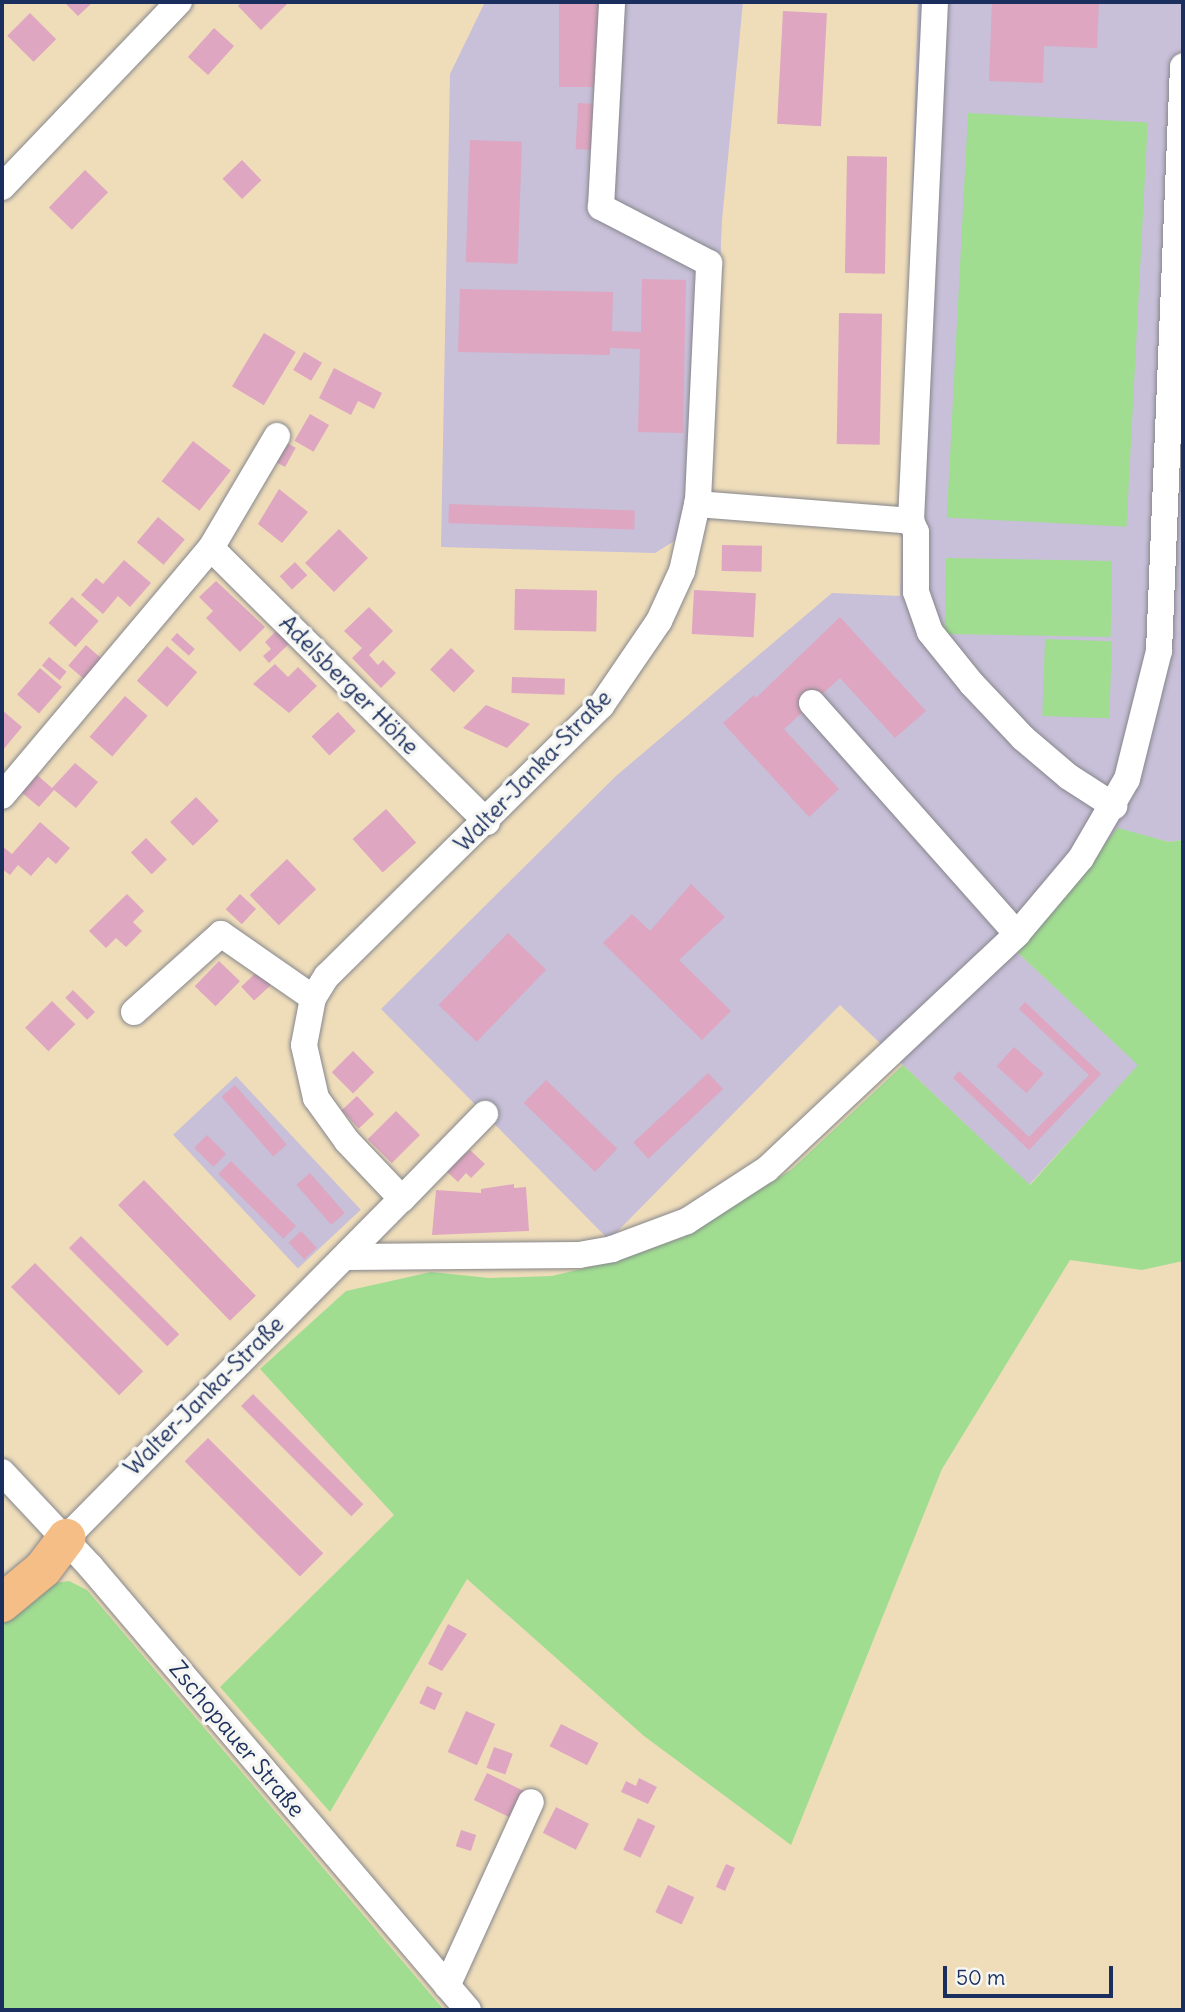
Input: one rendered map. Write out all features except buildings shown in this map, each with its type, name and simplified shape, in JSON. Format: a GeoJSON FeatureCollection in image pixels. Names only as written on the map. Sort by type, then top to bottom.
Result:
{"type":"FeatureCollection","features":[{"type":"Feature","properties":{"kind":"highway"},"geometry":{"type":"LineString","coordinates":[[2,1570],[31,1545],[66,1538]]}},
{"type":"Feature","properties":{"kind":"highway"},"geometry":{"type":"LineString","coordinates":[[2,1603],[43,1569],[66,1538]]}},
{"type":"Feature","properties":{"kind":"street"},"geometry":{"type":"LineString","coordinates":[[2,187],[179,2]]}},
{"type":"Feature","properties":{"kind":"street","name":"Walter-Janka-Straße"},"geometry":{"type":"LineString","coordinates":[[402,1199],[347,1141],[316,1098],[304,1033],[313,998],[327,976],[487,822],[601,706],[659,621],[682,571],[697,504],[709,263],[601,207],[612,2]]}},
{"type":"Feature","properties":{"kind":"street"},"geometry":{"type":"LineString","coordinates":[[935,2],[911,521],[916,532],[916,592],[922,615],[940,646],[1023,738],[1069,777],[1114,806]]}},
{"type":"Feature","properties":{"kind":"street"},"geometry":{"type":"LineString","coordinates":[[345,1257],[579,1255],[612,1249],[687,1221],[767,1169],[1017,934],[1081,858],[1114,806],[1135,757],[1159,651],[1183,66]]}},
{"type":"Feature","properties":{"kind":"street"},"geometry":{"type":"LineString","coordinates":[[2,796],[211,548],[278,436]]}},
{"type":"Feature","properties":{"kind":"street"},"geometry":{"type":"LineString","coordinates":[[697,504],[911,521]]}},
{"type":"Feature","properties":{"kind":"street","name":"Adelsberger Höhe"},"geometry":{"type":"LineString","coordinates":[[211,548],[487,822]]}},
{"type":"Feature","properties":{"kind":"street"},"geometry":{"type":"LineString","coordinates":[[812,703],[1017,934]]}},
{"type":"Feature","properties":{"kind":"street"},"geometry":{"type":"LineString","coordinates":[[134,1012],[221,933],[313,998]]}},
{"type":"Feature","properties":{"kind":"street","name":"Walter-Janka-Straße"},"geometry":{"type":"LineString","coordinates":[[66,1538],[485,1114]]}},
{"type":"Feature","properties":{"kind":"street","name":"Zschopauer Straße"},"geometry":{"type":"LineString","coordinates":[[2,1472],[66,1538],[468,2010]]}},
{"type":"Feature","properties":{"kind":"street"},"geometry":{"type":"LineString","coordinates":[[447,1986],[531,1802]]}},
{"type":"Feature","properties":{"kind":"shaded area"},"geometry":{"type":"Polygon","coordinates":[[[485,2],[743,2],[722,220],[710,519],[655,553],[441,547],[450,74],[485,2]]]}},
{"type":"Feature","properties":{"kind":"shaded area"},"geometry":{"type":"Polygon","coordinates":[[[918,2],[1183,2],[1183,840],[1169,842],[1118,829],[1015,950],[1139,1065],[1029,1185],[840,1005],[609,1240],[381,1009],[616,776],[832,593],[900,596],[918,2]]]}},
{"type":"Feature","properties":{"kind":"shaded area"},"geometry":{"type":"Polygon","coordinates":[[[236,1076],[361,1210],[298,1268],[173,1135],[236,1076]]]}},
{"type":"Feature","properties":{"kind":"green space"},"geometry":{"type":"Polygon","coordinates":[[[968,113],[1148,122],[1127,527],[947,517],[968,113]]]}},
{"type":"Feature","properties":{"kind":"green space"},"geometry":{"type":"Polygon","coordinates":[[[946,558],[1112,561],[1111,637],[945,634],[946,558]]]}},
{"type":"Feature","properties":{"kind":"green space"},"geometry":{"type":"Polygon","coordinates":[[[1045,639],[1112,641],[1109,718],[1042,716],[1045,639]]]}},
{"type":"Feature","properties":{"kind":"green space"},"geometry":{"type":"Polygon","coordinates":[[[1118,828],[1169,842],[1183,840],[1183,1261],[1142,1270],[1070,1260],[942,1469],[791,1845],[644,1736],[467,1579],[330,1812],[220,1687],[394,1515],[260,1369],[346,1291],[431,1272],[489,1278],[552,1276],[619,1260],[684,1237],[791,1170],[903,1065],[1030,1185],[1138,1065],[1015,950],[1118,828]]]}},
{"type":"Feature","properties":{"kind":"green space"},"geometry":{"type":"Polygon","coordinates":[[[69,1581],[87,1590],[444,2010],[2,2010],[2,1624],[49,1584],[69,1581]]]}}]}
